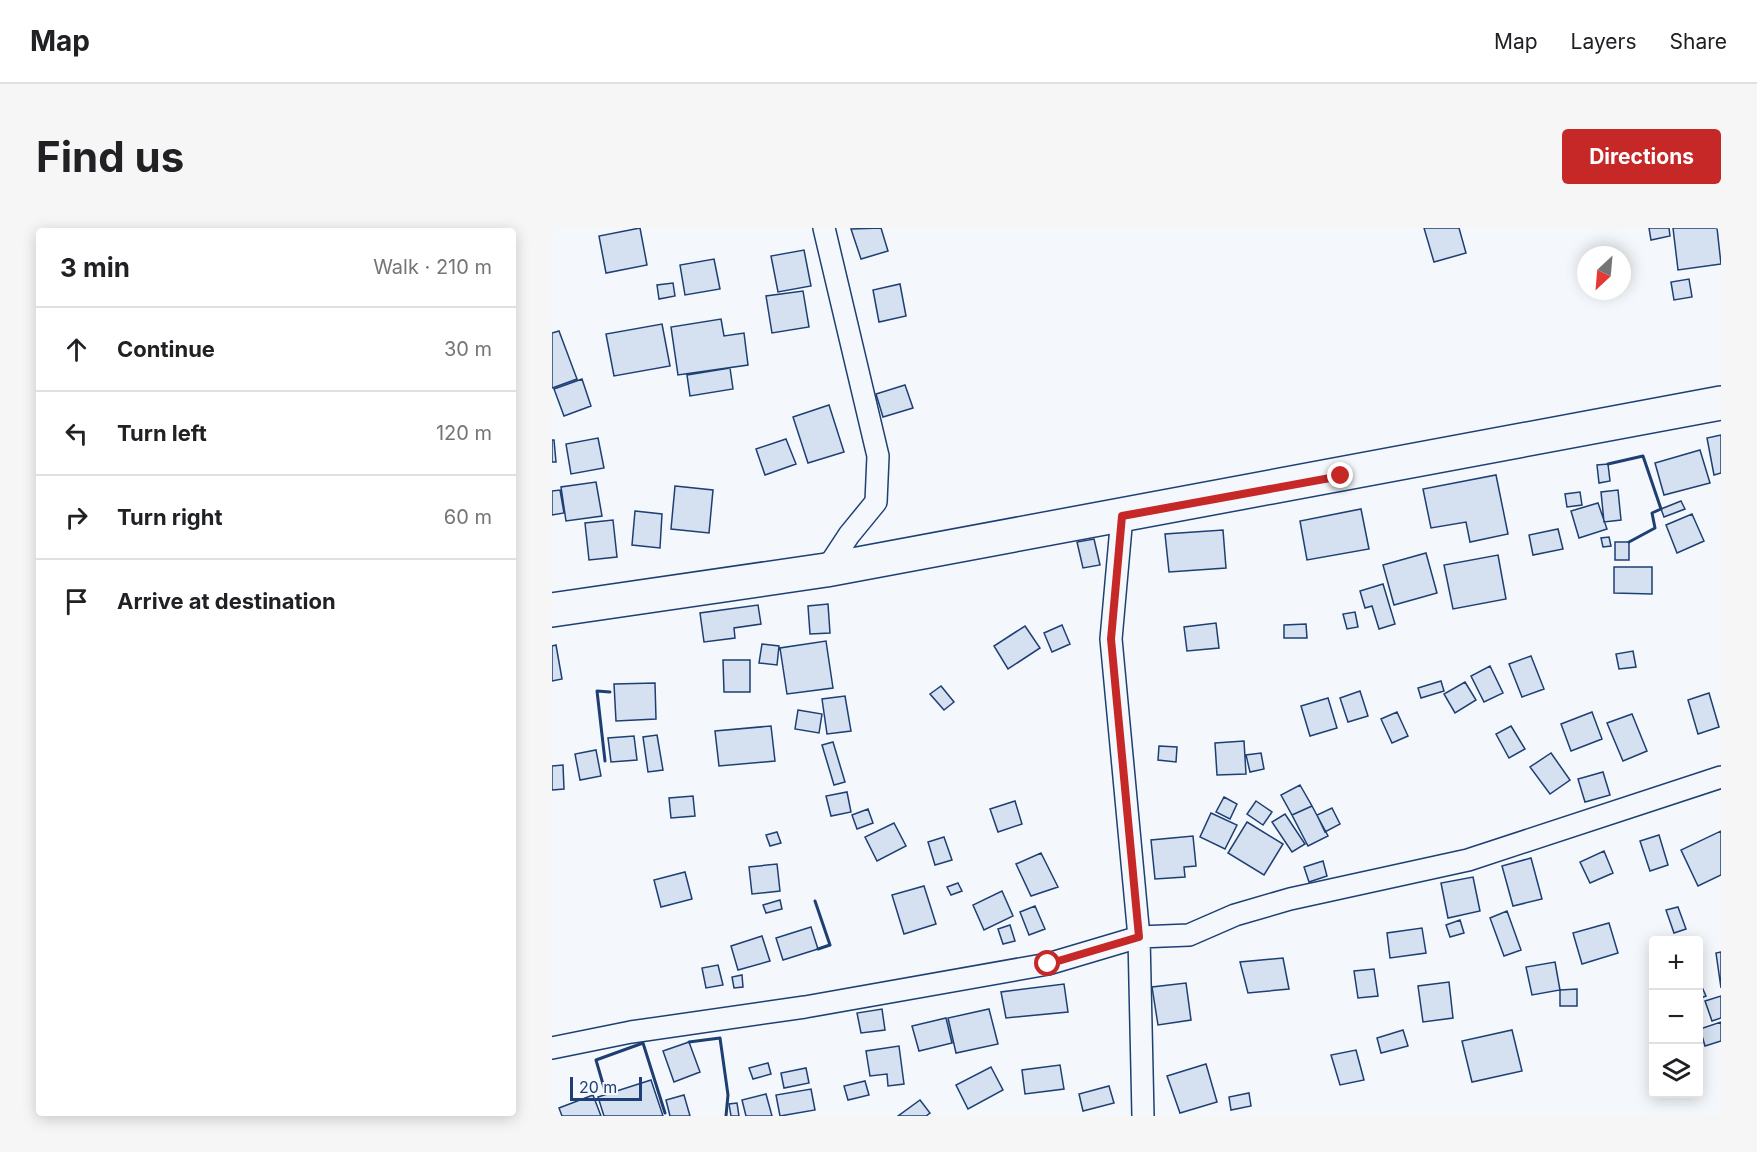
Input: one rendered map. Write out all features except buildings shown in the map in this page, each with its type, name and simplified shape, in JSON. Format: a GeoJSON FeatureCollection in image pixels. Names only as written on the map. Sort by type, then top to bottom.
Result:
{"type":"FeatureCollection","features":[{"type":"Feature","properties":{"kind":"main road"},"geometry":{"type":"LineString","coordinates":[[552,610],[826,570],[1721,403]]}},
{"type":"Feature","properties":{"kind":"street"},"geometry":{"type":"LineString","coordinates":[[824,228],[878,456],[876,502],[849,535],[826,570]]}},
{"type":"Feature","properties":{"kind":"street"},"geometry":{"type":"LineString","coordinates":[[1122,516],[1111,639],[1139,937],[1143,1116]]}},
{"type":"Feature","properties":{"kind":"street"},"geometry":{"type":"LineString","coordinates":[[552,1048],[631,1032],[805,1007],[1048,964],[1139,937],[1189,935],[1235,915],[1290,899],[1468,860],[1721,777]]}},
{"type":"Feature","properties":{"kind":"wall"},"geometry":{"type":"LineString","coordinates":[[1608,464],[1643,456],[1661,509],[1652,513],[1655,528],[1629,542]]}},
{"type":"Feature","properties":{"kind":"wall"},"geometry":{"type":"LineString","coordinates":[[605,761],[597,691],[610,692]]}},
{"type":"Feature","properties":{"kind":"wall"},"geometry":{"type":"LineString","coordinates":[[815,901],[830,945],[818,949]]}},
{"type":"Feature","properties":{"kind":"wall"},"geometry":{"type":"LineString","coordinates":[[689,1042],[720,1038],[728,1095],[726,1116]]}},
{"type":"Feature","properties":{"kind":"wall"},"geometry":{"type":"LineString","coordinates":[[605,1091],[596,1060],[643,1043],[665,1113]]}},
{"type":"Feature","properties":{"kind":"route"},"geometry":{"type":"LineString","coordinates":[[1048,964],[1139,937],[1111,639],[1122,516],[1341,476]]}}]}
